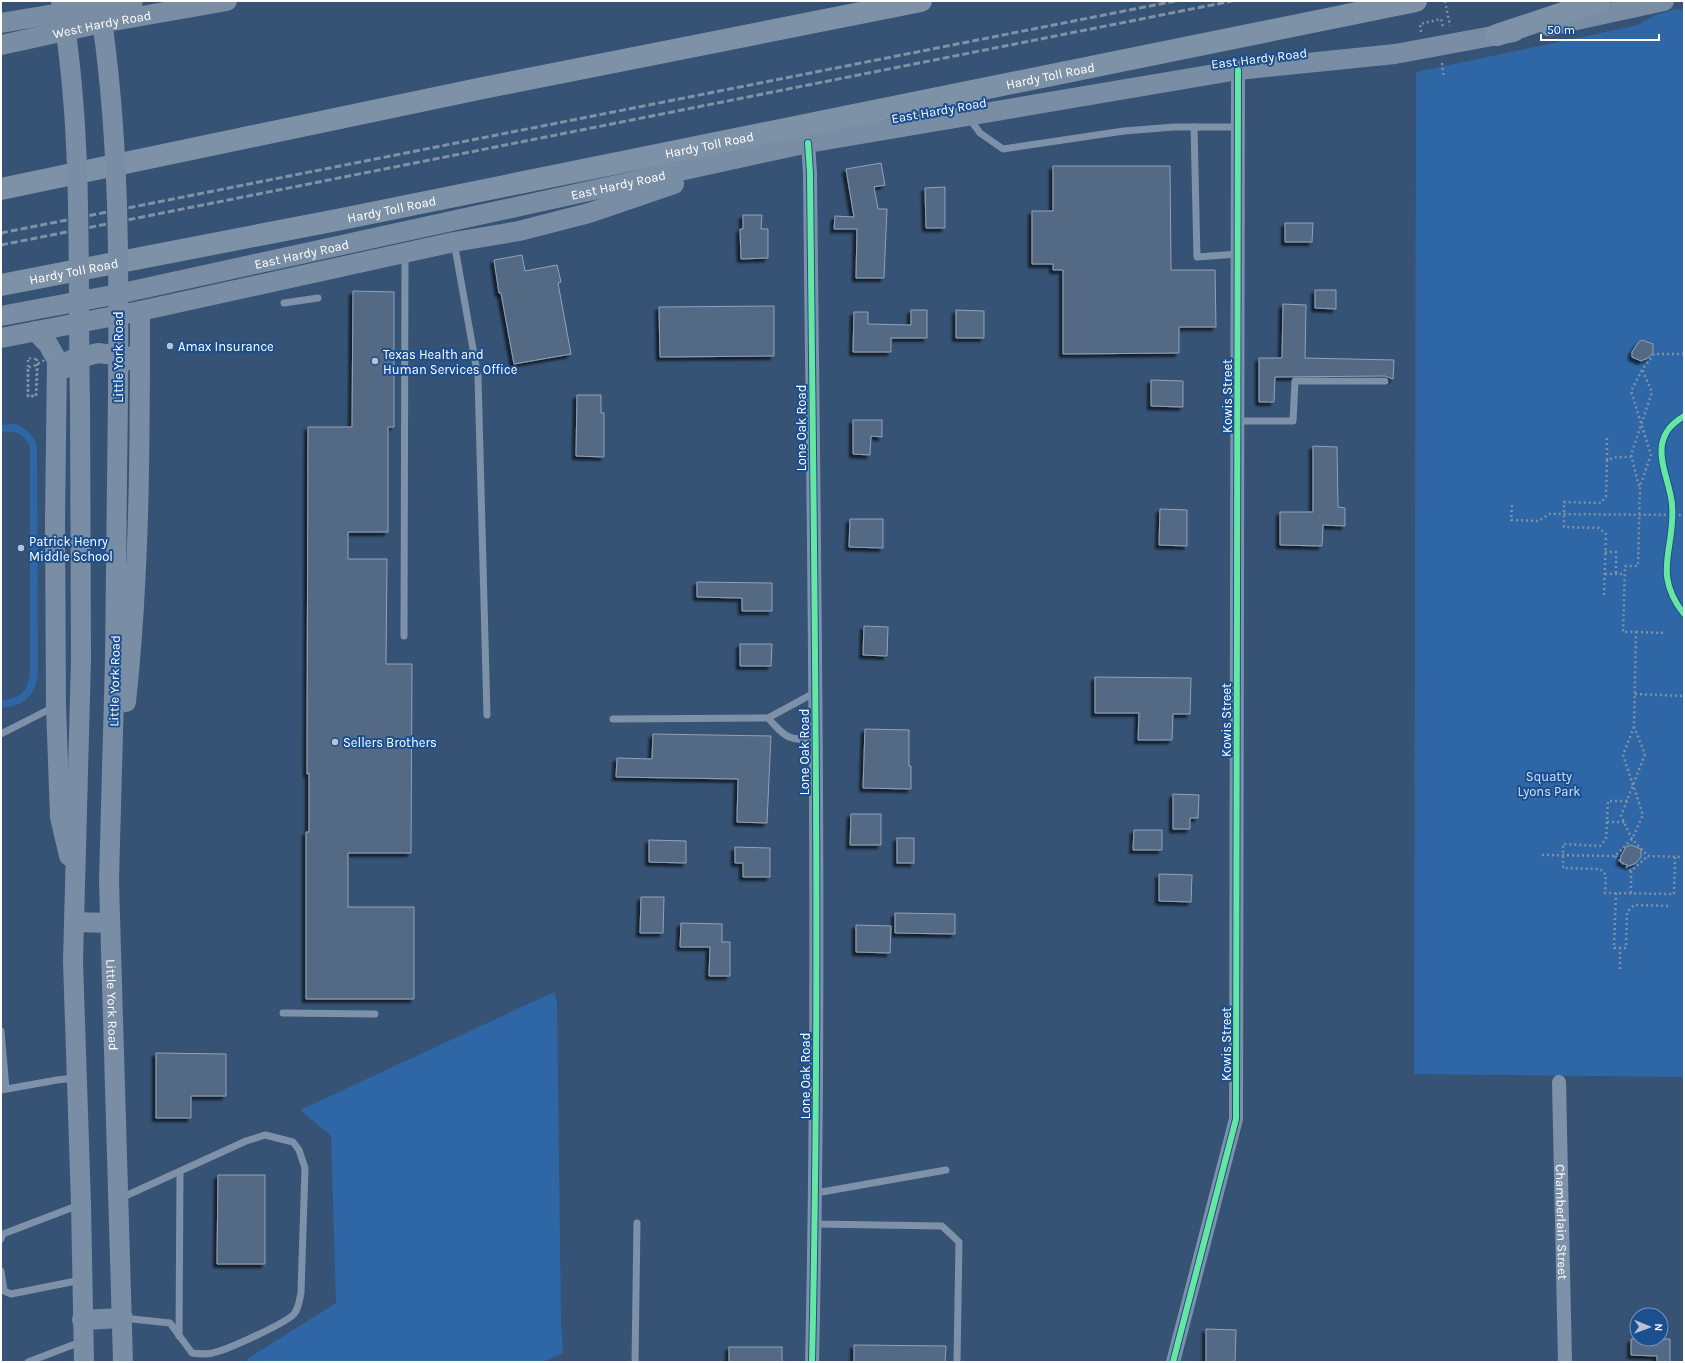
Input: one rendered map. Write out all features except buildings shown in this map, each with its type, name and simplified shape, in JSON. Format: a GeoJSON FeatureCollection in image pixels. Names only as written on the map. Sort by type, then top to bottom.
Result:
{"type":"FeatureCollection","features":[{"type":"Feature","properties":{"kind":"highway"},"geometry":{"type":"LineString","coordinates":[[1,189],[490,86],[921,1]]}},
{"type":"Feature","properties":{"kind":"highway","name":"Hardy Toll Road"},"geometry":{"type":"LineString","coordinates":[[1,285],[344,219],[1416,1]]}},
{"type":"Feature","properties":{"kind":"highway"},"geometry":{"type":"LineString","coordinates":[[1497,35],[1599,1]]}},
{"type":"Feature","properties":{"kind":"main road"},"geometry":{"type":"LineString","coordinates":[[10,20],[35,1]]}},
{"type":"Feature","properties":{"kind":"main road"},"geometry":{"type":"LineString","coordinates":[[61,1],[66,31],[76,120],[80,402],[81,659],[73,961],[81,1204],[82,1320],[84,1362]]}},
{"type":"Feature","properties":{"kind":"main road","name":"Little York Road"},"geometry":{"type":"LineString","coordinates":[[99,1],[115,133],[118,294],[115,660],[109,881],[123,1318],[123,1362]]}},
{"type":"Feature","properties":{"kind":"main road","name":"West Hardy Road"},"geometry":{"type":"LineString","coordinates":[[1,45],[102,23],[227,1]]}},
{"type":"Feature","properties":{"kind":"main road","name":"East Hardy Road"},"geometry":{"type":"LineString","coordinates":[[1,316],[118,294],[303,252],[808,143],[1238,70],[1395,54],[1560,24],[1664,1]]}},
{"type":"Feature","properties":{"kind":"main road"},"geometry":{"type":"LineString","coordinates":[[10,20],[125,2]]}},
{"type":"Feature","properties":{"kind":"main road"},"geometry":{"type":"LineString","coordinates":[[1,338],[140,311],[405,252],[519,230],[589,213],[657,189],[808,143]]}},
{"type":"Feature","properties":{"kind":"main road"},"geometry":{"type":"LineString","coordinates":[[109,881],[132,641],[137,524],[140,311]]}},
{"type":"Feature","properties":{"kind":"main road"},"geometry":{"type":"LineString","coordinates":[[35,331],[48,344],[57,360],[55,513],[56,706],[60,817],[75,883]]}},
{"type":"Feature","properties":{"kind":"main road"},"geometry":{"type":"LineString","coordinates":[[57,383],[71,360],[98,353],[130,356],[140,371]]}},
{"type":"Feature","properties":{"kind":"main road"},"geometry":{"type":"LineString","coordinates":[[74,922],[110,923]]}},
{"type":"Feature","properties":{"kind":"main road"},"geometry":{"type":"LineString","coordinates":[[82,1320],[123,1318]]}},
{"type":"Feature","properties":{"kind":"street","name":"Kowis Street"},"geometry":{"type":"LineString","coordinates":[[1173,1362],[1236,1119],[1238,70]]}},
{"type":"Feature","properties":{"kind":"street","name":"Lone Oak Road"},"geometry":{"type":"LineString","coordinates":[[808,143],[810,173],[815,740],[816,1193],[812,1362]]}},
{"type":"Feature","properties":{"kind":"street","name":"Chamberlain Street"},"geometry":{"type":"LineString","coordinates":[[1559,1082],[1565,1362]]}},
{"type":"Feature","properties":{"kind":"lane"},"geometry":{"type":"LineString","coordinates":[[968,116],[980,133],[1003,149],[1124,131],[1194,127],[1238,127]]}},
{"type":"Feature","properties":{"kind":"lane"},"geometry":{"type":"LineString","coordinates":[[1194,127],[1197,257],[1238,254]]}},
{"type":"Feature","properties":{"kind":"lane"},"geometry":{"type":"LineString","coordinates":[[454,242],[478,377],[487,715]]}},
{"type":"Feature","properties":{"kind":"lane"},"geometry":{"type":"LineString","coordinates":[[404,636],[405,252]]}},
{"type":"Feature","properties":{"kind":"lane"},"geometry":{"type":"LineString","coordinates":[[284,303],[318,298]]}},
{"type":"Feature","properties":{"kind":"lane"},"geometry":{"type":"LineString","coordinates":[[1238,421],[1293,421],[1295,380],[1385,381]]}},
{"type":"Feature","properties":{"kind":"lane"},"geometry":{"type":"LineString","coordinates":[[613,719],[768,718],[814,693]]}},
{"type":"Feature","properties":{"kind":"lane"},"geometry":{"type":"LineString","coordinates":[[1,734],[56,706]]}},
{"type":"Feature","properties":{"kind":"lane"},"geometry":{"type":"LineString","coordinates":[[768,718],[788,737],[794,740],[815,740]]}},
{"type":"Feature","properties":{"kind":"lane"},"geometry":{"type":"LineString","coordinates":[[283,1013],[375,1014]]}},
{"type":"Feature","properties":{"kind":"lane"},"geometry":{"type":"LineString","coordinates":[[1,1030],[3,1090],[77,1078]]}},
{"type":"Feature","properties":{"kind":"lane"},"geometry":{"type":"LineString","coordinates":[[119,1199],[246,1141],[266,1135],[293,1142],[299,1150],[305,1168],[301,1293],[298,1307],[293,1315],[280,1323],[217,1352],[203,1355],[192,1354],[170,1323],[123,1318]]}},
{"type":"Feature","properties":{"kind":"lane"},"geometry":{"type":"LineString","coordinates":[[816,1193],[946,1170]]}},
{"type":"Feature","properties":{"kind":"lane"},"geometry":{"type":"LineString","coordinates":[[179,1336],[180,1172]]}},
{"type":"Feature","properties":{"kind":"lane"},"geometry":{"type":"LineString","coordinates":[[1,1239],[4,1234],[81,1204]]}},
{"type":"Feature","properties":{"kind":"lane"},"geometry":{"type":"LineString","coordinates":[[635,1362],[637,1223]]}},
{"type":"Feature","properties":{"kind":"lane"},"geometry":{"type":"LineString","coordinates":[[815,1224],[942,1226],[959,1242],[957,1362]]}},
{"type":"Feature","properties":{"kind":"lane"},"geometry":{"type":"LineString","coordinates":[[1,1271],[4,1291],[11,1294],[82,1279]]}},
{"type":"Feature","properties":{"kind":"lane"},"geometry":{"type":"LineString","coordinates":[[28,1362],[83,1341]]}},
{"type":"Feature","properties":{"kind":"path"},"geometry":{"type":"LineString","coordinates":[[1444,1],[1450,26]]}},
{"type":"Feature","properties":{"kind":"path"},"geometry":{"type":"LineString","coordinates":[[1420,24],[1442,19]]}},
{"type":"Feature","properties":{"kind":"path"},"geometry":{"type":"LineString","coordinates":[[40,361],[37,362],[36,396],[28,396],[28,358],[36,359],[36,366],[36,374],[36,396],[28,396],[28,367],[32,367],[38,364],[68,347]]}},
{"type":"Feature","properties":{"kind":"path"},"geometry":{"type":"LineString","coordinates":[[1665,633],[1623,632],[1624,566],[1638,566],[1640,486],[1651,455],[1631,391],[1642,370],[1654,354],[1684,354]]}},
{"type":"Feature","properties":{"kind":"path"},"geometry":{"type":"LineString","coordinates":[[1640,486],[1631,457],[1652,392],[1642,370]]}},
{"type":"Feature","properties":{"kind":"path"},"geometry":{"type":"LineString","coordinates":[[1604,595],[1606,534],[1599,528],[1564,527],[1564,502],[1601,503],[1606,496],[1607,435]]}},
{"type":"Feature","properties":{"kind":"path"},"geometry":{"type":"LineString","coordinates":[[1607,460],[1617,457],[1631,457]]}},
{"type":"Feature","properties":{"kind":"path"},"geometry":{"type":"LineString","coordinates":[[1512,505],[1511,520],[1539,520],[1549,514],[1684,515]]}},
{"type":"Feature","properties":{"kind":"path"},"geometry":{"type":"LineString","coordinates":[[1605,552],[1616,552],[1616,574]]}},
{"type":"Feature","properties":{"kind":"path"},"geometry":{"type":"LineString","coordinates":[[1604,574],[1624,574]]}},
{"type":"Feature","properties":{"kind":"path"},"geometry":{"type":"LineString","coordinates":[[1615,856],[1632,839],[1643,815],[1632,786],[1623,755],[1634,727],[1636,632]]}},
{"type":"Feature","properties":{"kind":"path"},"geometry":{"type":"LineString","coordinates":[[1635,694],[1684,696]]}},
{"type":"Feature","properties":{"kind":"path"},"geometry":{"type":"LineString","coordinates":[[1634,727],[1644,754],[1622,816],[1624,822],[1632,839],[1648,856],[1684,857]]}},
{"type":"Feature","properties":{"kind":"path"},"geometry":{"type":"LineString","coordinates":[[1627,801],[1608,800],[1606,838],[1600,846],[1563,844],[1563,868],[1600,869],[1606,875],[1606,893],[1674,894],[1675,857]]}},
{"type":"Feature","properties":{"kind":"path"},"geometry":{"type":"LineString","coordinates":[[1607,822],[1624,822]]}},
{"type":"Feature","properties":{"kind":"path"},"geometry":{"type":"LineString","coordinates":[[1542,855],[1615,856],[1632,871]]}},
{"type":"Feature","properties":{"kind":"path"},"geometry":{"type":"LineString","coordinates":[[1631,893],[1632,871],[1648,856]]}},
{"type":"Feature","properties":{"kind":"path"},"geometry":{"type":"LineString","coordinates":[[1616,893],[1614,948],[1626,948],[1627,912],[1634,905],[1671,906]]}},
{"type":"Feature","properties":{"kind":"path"},"geometry":{"type":"LineString","coordinates":[[1620,948],[1620,969]]}},
{"type":"Feature","properties":{"kind":"green space","name":"Squatty Lyons Park"},"geometry":{"type":"Polygon","coordinates":[[[1676,9],[1684,10],[1684,1077],[1414,1074],[1416,72],[1638,25],[1653,16],[1676,9]]]}},
{"type":"Feature","properties":{"kind":"green space"},"geometry":{"type":"Polygon","coordinates":[[[16,424],[29,433],[37,446],[38,675],[34,690],[26,699],[16,705],[1,708],[1,700],[13,698],[21,694],[27,686],[30,674],[30,448],[25,439],[19,434],[1,432],[1,425],[16,424]]]}},
{"type":"Feature","properties":{"kind":"green space"},"geometry":{"type":"Polygon","coordinates":[[[554,992],[557,1002],[561,1320],[563,1353],[543,1362],[247,1362],[247,1359],[336,1303],[331,1136],[300,1110],[554,992]]]}},
{"type":"Feature","properties":{"kind":"railway"},"geometry":{"type":"LineString","coordinates":[[1,233],[1175,1]]}},
{"type":"Feature","properties":{"kind":"railway"},"geometry":{"type":"LineString","coordinates":[[1,245],[1232,1]]}},
{"type":"Feature","properties":{"kind":"cycle path"},"geometry":{"type":"LineString","coordinates":[[1173,1362],[1236,1119],[1238,70]]}},
{"type":"Feature","properties":{"kind":"cycle path"},"geometry":{"type":"LineString","coordinates":[[808,143],[810,173],[816,768],[816,1065],[812,1362]]}},
{"type":"Feature","properties":{"kind":"cycle path"},"geometry":{"type":"LineString","coordinates":[[1684,416],[1676,421],[1667,431],[1663,439],[1661,452],[1672,504],[1667,573],[1674,599],[1684,614]]}},
{"type":"Feature","properties":{"kind":"place","name":"Amax Insurance"},"geometry":{"type":"Point","coordinates":[170,346]}},
{"type":"Feature","properties":{"kind":"place","name":"Texas Health and Human Services Office"},"geometry":{"type":"Point","coordinates":[375,361]}},
{"type":"Feature","properties":{"kind":"place","name":"Patrick Henry Middle School"},"geometry":{"type":"Point","coordinates":[21,548]}},
{"type":"Feature","properties":{"kind":"place","name":"Sellers Brothers"},"geometry":{"type":"Point","coordinates":[335,742]}}]}
